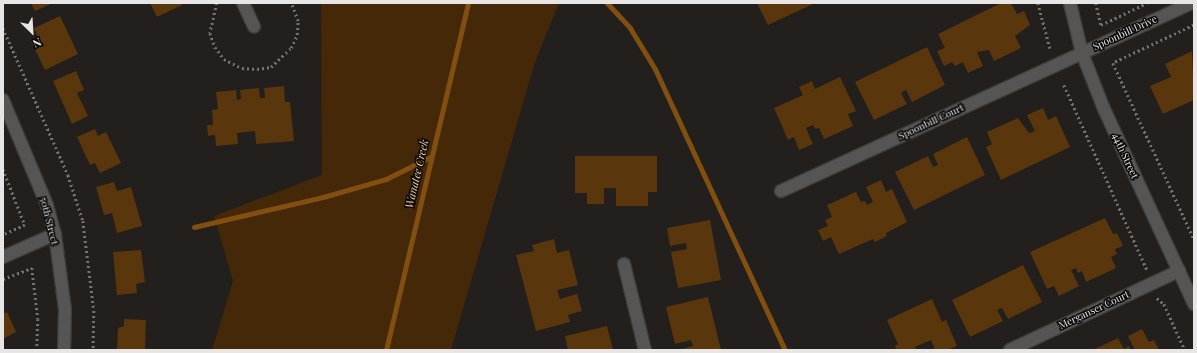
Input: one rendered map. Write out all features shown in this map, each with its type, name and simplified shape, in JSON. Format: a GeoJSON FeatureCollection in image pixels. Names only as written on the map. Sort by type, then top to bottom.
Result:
{"type":"FeatureCollection","features":[{"type":"Feature","properties":{"kind":"street"},"geometry":{"type":"LineString","coordinates":[[242,3],[254,27]]}},
{"type":"Feature","properties":{"kind":"street","name":"44th Street"},"geometry":{"type":"LineString","coordinates":[[1070,3],[1082,53],[1104,109],[1194,304]]}},
{"type":"Feature","properties":{"kind":"street","name":"Spoonbill Drive"},"geometry":{"type":"LineString","coordinates":[[1082,53],[1191,3]]}},
{"type":"Feature","properties":{"kind":"street","name":"Spoonbill Court"},"geometry":{"type":"LineString","coordinates":[[781,191],[1082,53]]}},
{"type":"Feature","properties":{"kind":"street","name":"50th Street"},"geometry":{"type":"LineString","coordinates":[[3,100],[48,206],[55,234],[65,310],[64,350]]}},
{"type":"Feature","properties":{"kind":"street"},"geometry":{"type":"LineString","coordinates":[[3,257],[55,234]]}},
{"type":"Feature","properties":{"kind":"street"},"geometry":{"type":"LineString","coordinates":[[624,264],[645,350]]}},
{"type":"Feature","properties":{"kind":"street","name":"Merganser Court"},"geometry":{"type":"LineString","coordinates":[[1010,350],[1179,271]]}},
{"type":"Feature","properties":{"kind":"path"},"geometry":{"type":"LineString","coordinates":[[217,3],[210,33],[215,48],[224,59],[242,68],[257,69],[271,67],[291,48],[297,36],[298,21],[291,3]]}},
{"type":"Feature","properties":{"kind":"path"},"geometry":{"type":"LineString","coordinates":[[1038,3],[1050,48]]}},
{"type":"Feature","properties":{"kind":"path"},"geometry":{"type":"LineString","coordinates":[[1096,3],[1101,24],[1147,3]]}},
{"type":"Feature","properties":{"kind":"path"},"geometry":{"type":"LineString","coordinates":[[1194,25],[1113,63],[1194,239]]}},
{"type":"Feature","properties":{"kind":"path"},"geometry":{"type":"LineString","coordinates":[[3,28],[68,175],[83,221],[94,311],[93,350]]}},
{"type":"Feature","properties":{"kind":"path"},"geometry":{"type":"LineString","coordinates":[[1064,85],[1147,269],[1148,276]]}},
{"type":"Feature","properties":{"kind":"path"},"geometry":{"type":"LineString","coordinates":[[3,170],[25,224],[3,235]]}},
{"type":"Feature","properties":{"kind":"path"},"geometry":{"type":"LineString","coordinates":[[3,279],[32,268],[38,319],[37,350]]}},
{"type":"Feature","properties":{"kind":"path"},"geometry":{"type":"LineString","coordinates":[[1157,298],[1164,304],[1185,350]]}},
{"type":"Feature","properties":{"kind":"shaded area"},"geometry":{"type":"Polygon","coordinates":[[[321,3],[559,3],[535,62],[451,350],[212,350],[233,281],[214,216],[322,175],[321,3]]]}},
{"type":"Feature","properties":{"kind":"building"},"geometry":{"type":"Polygon","coordinates":[[[31,3],[53,3],[35,11],[31,3]]]}},
{"type":"Feature","properties":{"kind":"building"},"geometry":{"type":"Polygon","coordinates":[[[150,3],[181,3],[182,5],[157,17],[150,3]]]}},
{"type":"Feature","properties":{"kind":"building"},"geometry":{"type":"Polygon","coordinates":[[[757,3],[815,3],[768,25],[757,3]]]}},
{"type":"Feature","properties":{"kind":"building"},"geometry":{"type":"Polygon","coordinates":[[[1001,3],[1011,3],[1017,14],[1024,11],[1030,25],[1015,36],[1021,48],[994,61],[989,50],[977,52],[983,66],[968,73],[963,62],[955,66],[952,62],[944,66],[937,51],[945,48],[938,34],[1001,3]]]}},
{"type":"Feature","properties":{"kind":"building"},"geometry":{"type":"Polygon","coordinates":[[[60,16],[78,54],[45,70],[31,41],[38,37],[34,28],[60,16]]]}},
{"type":"Feature","properties":{"kind":"building"},"geometry":{"type":"Polygon","coordinates":[[[927,47],[945,85],[912,102],[906,90],[901,93],[907,104],[874,120],[855,82],[927,47]]]}},
{"type":"Feature","properties":{"kind":"building"},"geometry":{"type":"Polygon","coordinates":[[[1192,51],[1194,100],[1163,114],[1150,86],[1171,77],[1165,64],[1192,51]]]}},
{"type":"Feature","properties":{"kind":"building"},"geometry":{"type":"Polygon","coordinates":[[[76,71],[84,90],[77,93],[88,116],[72,124],[53,81],[76,71]]]}},
{"type":"Feature","properties":{"kind":"building"},"geometry":{"type":"Polygon","coordinates":[[[840,77],[856,111],[848,114],[853,126],[824,139],[819,128],[815,129],[813,125],[806,128],[813,144],[799,150],[794,137],[788,140],[774,108],[803,95],[799,87],[812,81],[815,89],[840,77]]]}},
{"type":"Feature","properties":{"kind":"building"},"geometry":{"type":"Polygon","coordinates":[[[284,86],[285,102],[290,102],[294,141],[256,144],[255,131],[237,133],[238,144],[216,146],[215,135],[208,136],[207,125],[213,125],[212,110],[218,109],[216,92],[236,90],[237,100],[241,99],[240,90],[259,88],[260,98],[265,98],[264,88],[284,86]]]}},
{"type":"Feature","properties":{"kind":"building"},"geometry":{"type":"Polygon","coordinates":[[[1043,108],[1048,120],[1056,116],[1070,147],[1001,180],[986,147],[992,144],[987,132],[1018,118],[1029,133],[1035,131],[1027,115],[1043,108]]]}},
{"type":"Feature","properties":{"kind":"building"},"geometry":{"type":"Polygon","coordinates":[[[95,129],[98,136],[106,132],[121,163],[100,173],[95,163],[90,165],[77,137],[95,129]]]}},
{"type":"Feature","properties":{"kind":"building"},"geometry":{"type":"Polygon","coordinates":[[[967,137],[985,175],[914,210],[895,172],[928,156],[933,167],[938,165],[933,154],[967,137]]]}},
{"type":"Feature","properties":{"kind":"building"},"geometry":{"type":"Polygon","coordinates":[[[575,156],[657,156],[657,192],[648,192],[648,206],[616,206],[616,188],[604,188],[604,204],[587,204],[587,193],[575,193],[575,156]]]}},
{"type":"Feature","properties":{"kind":"building"},"geometry":{"type":"Polygon","coordinates":[[[881,180],[886,192],[892,189],[907,222],[886,233],[887,236],[875,242],[873,239],[839,254],[831,237],[823,241],[818,230],[828,226],[825,220],[832,217],[827,205],[856,192],[861,202],[865,201],[867,205],[873,202],[866,187],[881,180]]]}},
{"type":"Feature","properties":{"kind":"building"},"geometry":{"type":"Polygon","coordinates":[[[114,182],[117,191],[131,187],[142,226],[117,233],[112,213],[104,215],[96,187],[114,182]]]}},
{"type":"Feature","properties":{"kind":"building"},"geometry":{"type":"Polygon","coordinates":[[[1105,218],[1113,234],[1117,233],[1123,246],[1115,249],[1117,254],[1111,257],[1116,268],[1086,282],[1082,271],[1078,273],[1076,268],[1071,270],[1079,286],[1059,296],[1054,286],[1047,289],[1030,252],[1105,218]]]}},
{"type":"Feature","properties":{"kind":"building"},"geometry":{"type":"Polygon","coordinates":[[[710,220],[721,280],[678,288],[671,252],[687,249],[686,243],[670,246],[667,228],[710,220]]]}},
{"type":"Feature","properties":{"kind":"building"},"geometry":{"type":"Polygon","coordinates":[[[554,239],[557,253],[569,250],[578,285],[557,290],[560,299],[577,294],[582,311],[568,315],[570,322],[536,331],[516,255],[534,251],[532,245],[554,239]]]}},
{"type":"Feature","properties":{"kind":"building"},"geometry":{"type":"Polygon","coordinates":[[[141,250],[145,282],[136,284],[137,293],[117,295],[113,252],[141,250]]]}},
{"type":"Feature","properties":{"kind":"building"},"geometry":{"type":"Polygon","coordinates":[[[1023,265],[1042,302],[1008,319],[1002,308],[997,310],[1003,321],[970,337],[952,300],[1023,265]]]}},
{"type":"Feature","properties":{"kind":"building"},"geometry":{"type":"Polygon","coordinates":[[[708,297],[721,350],[678,350],[693,346],[691,340],[675,344],[666,307],[708,297]]]}},
{"type":"Feature","properties":{"kind":"building"},"geometry":{"type":"Polygon","coordinates":[[[932,299],[942,322],[946,320],[957,346],[947,350],[935,350],[931,340],[915,347],[917,350],[897,350],[895,346],[898,344],[887,320],[932,299]]]}},
{"type":"Feature","properties":{"kind":"building"},"geometry":{"type":"Polygon","coordinates":[[[7,312],[16,332],[3,339],[3,314],[7,312]]]}},
{"type":"Feature","properties":{"kind":"building"},"geometry":{"type":"Polygon","coordinates":[[[124,319],[146,320],[145,350],[117,349],[118,328],[124,326],[124,319]]]}},
{"type":"Feature","properties":{"kind":"building"},"geometry":{"type":"Polygon","coordinates":[[[607,326],[613,350],[568,350],[565,336],[607,326]]]}},
{"type":"Feature","properties":{"kind":"building"},"geometry":{"type":"Polygon","coordinates":[[[1142,329],[1149,342],[1154,340],[1159,350],[1135,350],[1128,336],[1142,329]]]}},
{"type":"Feature","properties":{"kind":"building"},"geometry":{"type":"Polygon","coordinates":[[[1118,338],[1124,349],[1129,346],[1131,350],[1093,350],[1118,338]]]}},
{"type":"Feature","properties":{"kind":"waterway","name":"Wanatee Creek"},"geometry":{"type":"LineString","coordinates":[[386,350],[468,3]]}},
{"type":"Feature","properties":{"kind":"waterway"},"geometry":{"type":"LineString","coordinates":[[607,3],[630,28],[655,69],[785,350]]}},
{"type":"Feature","properties":{"kind":"waterway"},"geometry":{"type":"LineString","coordinates":[[194,227],[323,197],[386,179],[432,156]]}}]}
